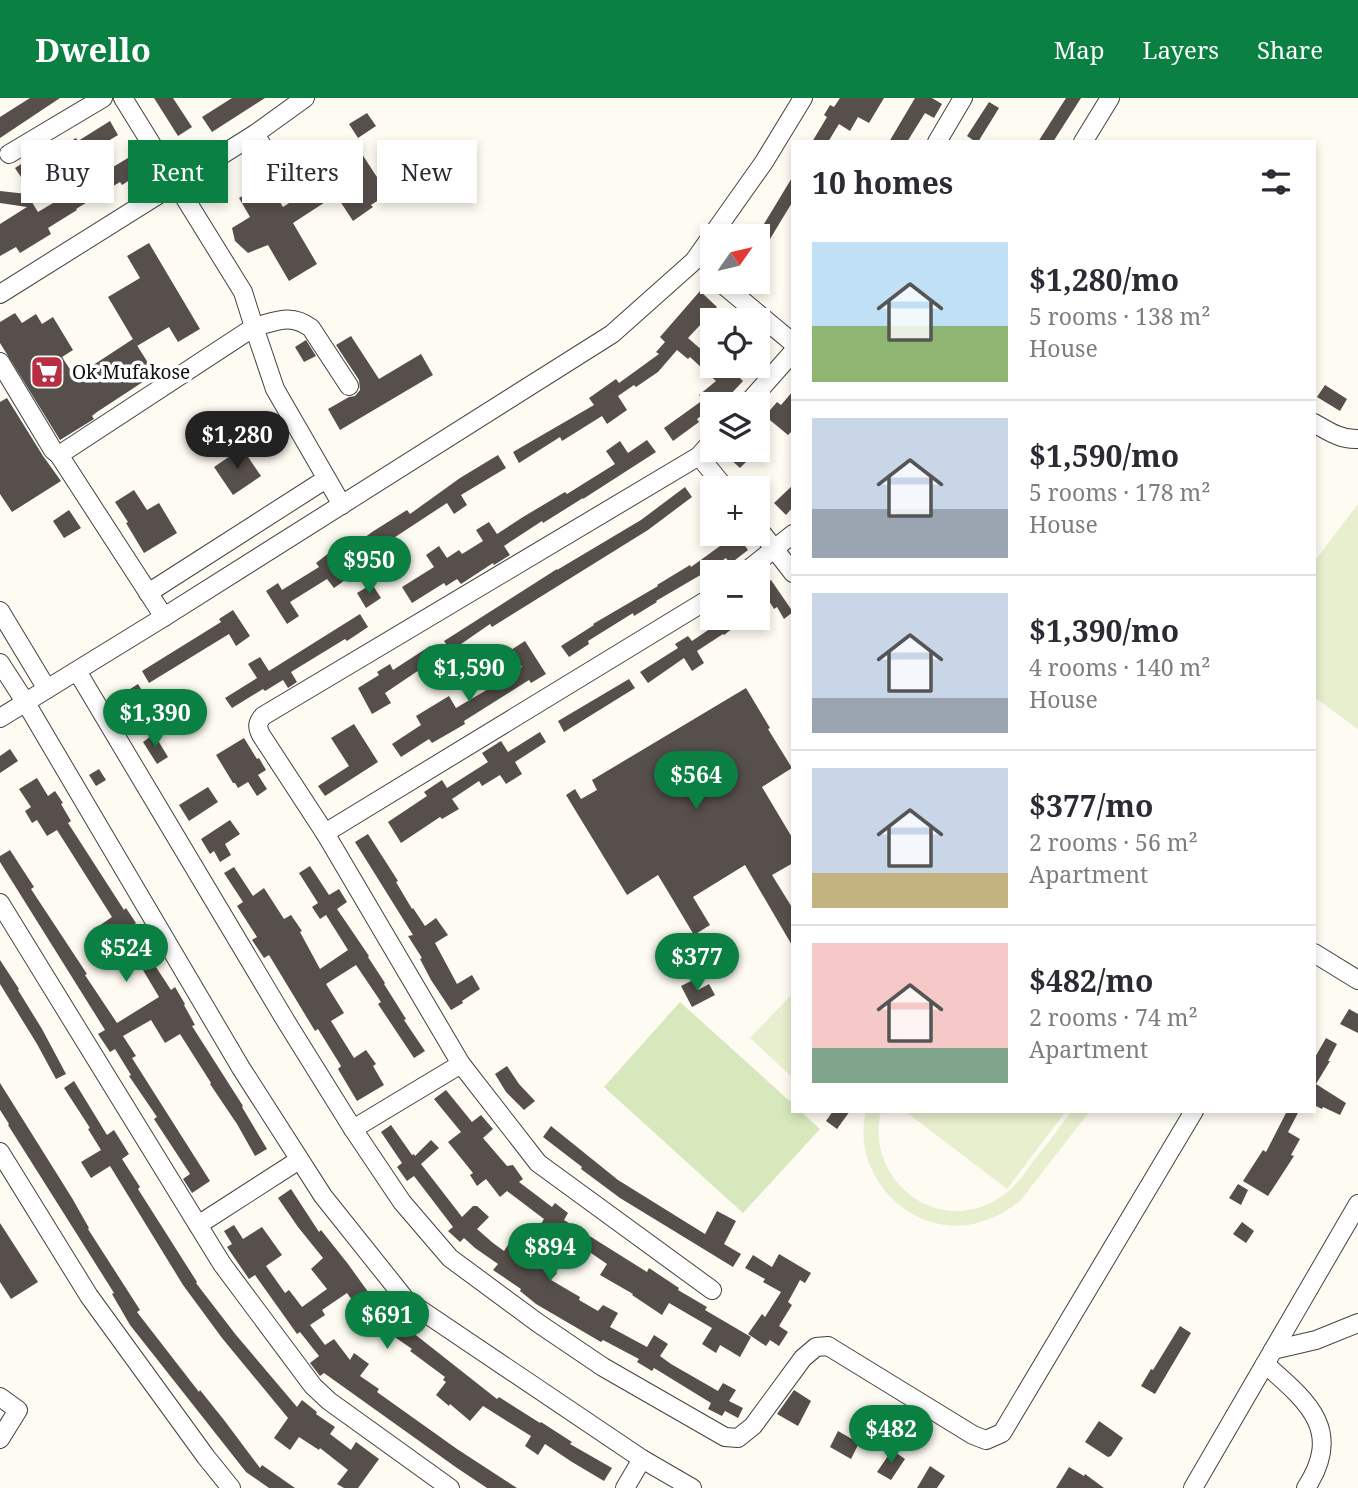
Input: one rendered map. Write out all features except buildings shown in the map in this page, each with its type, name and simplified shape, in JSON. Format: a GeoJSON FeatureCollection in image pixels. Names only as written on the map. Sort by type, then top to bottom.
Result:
{"type":"FeatureCollection","features":[{"type":"Feature","properties":{"kind":"street"},"geometry":{"type":"LineString","coordinates":[[9,154],[103,98]]}},
{"type":"Feature","properties":{"kind":"street"},"geometry":{"type":"LineString","coordinates":[[123,98],[149,140]]}},
{"type":"Feature","properties":{"kind":"street"},"geometry":{"type":"LineString","coordinates":[[228,151],[305,98]]}},
{"type":"Feature","properties":{"kind":"street"},"geometry":{"type":"LineString","coordinates":[[0,718],[612,334],[694,261],[764,162],[803,98]]}},
{"type":"Feature","properties":{"kind":"street"},"geometry":{"type":"LineString","coordinates":[[938,140],[964,98]]}},
{"type":"Feature","properties":{"kind":"street"},"geometry":{"type":"LineString","coordinates":[[1084,140],[1110,98]]}},
{"type":"Feature","properties":{"kind":"street"},"geometry":{"type":"LineString","coordinates":[[255,134],[259,140]]}},
{"type":"Feature","properties":{"kind":"street"},"geometry":{"type":"LineString","coordinates":[[0,294],[146,203]]}},
{"type":"Feature","properties":{"kind":"street"},"geometry":{"type":"LineString","coordinates":[[189,203],[243,292],[275,389],[342,505]]}},
{"type":"Feature","properties":{"kind":"street"},"geometry":{"type":"LineString","coordinates":[[694,261],[700,266]]}},
{"type":"Feature","properties":{"kind":"street"},"geometry":{"type":"LineString","coordinates":[[734,294],[791,341]]}},
{"type":"Feature","properties":{"kind":"street"},"geometry":{"type":"LineString","coordinates":[[58,454],[254,327],[287,318],[302,321],[311,328],[349,386]]}},
{"type":"Feature","properties":{"kind":"street"},"geometry":{"type":"LineString","coordinates":[[758,392],[791,354]]}},
{"type":"Feature","properties":{"kind":"street"},"geometry":{"type":"LineString","coordinates":[[2,371],[164,617]]}},
{"type":"Feature","properties":{"kind":"street"},"geometry":{"type":"LineString","coordinates":[[1316,425],[1334,435],[1358,439]]}},
{"type":"Feature","properties":{"kind":"street"},"geometry":{"type":"LineString","coordinates":[[712,1290],[538,1163],[461,1064],[325,833],[258,729],[258,722],[263,716],[699,456],[715,476]]}},
{"type":"Feature","properties":{"kind":"street"},"geometry":{"type":"LineString","coordinates":[[148,593],[326,479]]}},
{"type":"Feature","properties":{"kind":"street"},"geometry":{"type":"LineString","coordinates":[[761,560],[791,536]]}},
{"type":"Feature","properties":{"kind":"street"},"geometry":{"type":"LineString","coordinates":[[770,543],[791,570]]}},
{"type":"Feature","properties":{"kind":"street"},"geometry":{"type":"LineString","coordinates":[[325,833],[700,604]]}},
{"type":"Feature","properties":{"kind":"street"},"geometry":{"type":"LineString","coordinates":[[0,611],[47,689]]}},
{"type":"Feature","properties":{"kind":"street"},"geometry":{"type":"LineString","coordinates":[[0,663],[299,1160],[323,1196],[406,1300],[642,1459],[692,1488]]}},
{"type":"Feature","properties":{"kind":"street"},"geometry":{"type":"LineString","coordinates":[[77,671],[287,1023],[402,1202],[450,1258],[538,1324],[603,1367],[725,1437],[738,1438],[752,1426],[803,1358],[816,1347],[828,1346],[973,1435],[986,1440],[1002,1433],[1193,1113]]}},
{"type":"Feature","properties":{"kind":"street"},"geometry":{"type":"LineString","coordinates":[[0,903],[222,1264],[313,1386],[329,1401],[450,1488]]}},
{"type":"Feature","properties":{"kind":"street"},"geometry":{"type":"LineString","coordinates":[[1316,954],[1358,980]]}},
{"type":"Feature","properties":{"kind":"street"},"geometry":{"type":"LineString","coordinates":[[353,1129],[461,1064]]}},
{"type":"Feature","properties":{"kind":"street"},"geometry":{"type":"LineString","coordinates":[[0,1152],[89,1296],[206,1457],[232,1488]]}},
{"type":"Feature","properties":{"kind":"street"},"geometry":{"type":"LineString","coordinates":[[198,1225],[299,1160]]}},
{"type":"Feature","properties":{"kind":"street"},"geometry":{"type":"LineString","coordinates":[[1193,1488],[1358,1204]]}},
{"type":"Feature","properties":{"kind":"street"},"geometry":{"type":"LineString","coordinates":[[1269,1357],[1358,1323]]}},
{"type":"Feature","properties":{"kind":"street"},"geometry":{"type":"LineString","coordinates":[[1269,1357],[1316,1417],[1323,1436],[1315,1473],[1306,1488]]}},
{"type":"Feature","properties":{"kind":"street"},"geometry":{"type":"LineString","coordinates":[[0,1398],[18,1410],[0,1439]]}},
{"type":"Feature","properties":{"kind":"street"},"geometry":{"type":"LineString","coordinates":[[625,1488],[642,1459]]}},
{"type":"Feature","properties":{"kind":"green space"},"geometry":{"type":"Polygon","coordinates":[[[1358,504],[1358,729],[1316,698],[1316,559],[1358,504]]]}},
{"type":"Feature","properties":{"kind":"green space"},"geometry":{"type":"Polygon","coordinates":[[[791,995],[791,1076],[750,1038],[791,995]]]}},
{"type":"Feature","properties":{"kind":"green space"},"geometry":{"type":"Polygon","coordinates":[[[680,1002],[791,1102],[791,1113],[802,1113],[820,1129],[743,1213],[604,1087],[680,1002]]]}},
{"type":"Feature","properties":{"kind":"green space"},"geometry":{"type":"Polygon","coordinates":[[[866,1113],[881,1113],[879,1136],[884,1159],[895,1179],[911,1195],[930,1206],[952,1211],[976,1209],[999,1198],[1014,1185],[1070,1113],[1088,1113],[1020,1201],[982,1222],[967,1225],[944,1225],[923,1219],[904,1209],[888,1194],[875,1176],[867,1156],[863,1134],[866,1113]]]}},
{"type":"Feature","properties":{"kind":"green space"},"geometry":{"type":"Polygon","coordinates":[[[908,1113],[1064,1113],[1007,1189],[908,1113]]]}},
{"type":"Feature","properties":{"kind":"place","name":"Ok Mufakose"},"geometry":{"type":"Point","coordinates":[47,372]}}]}
